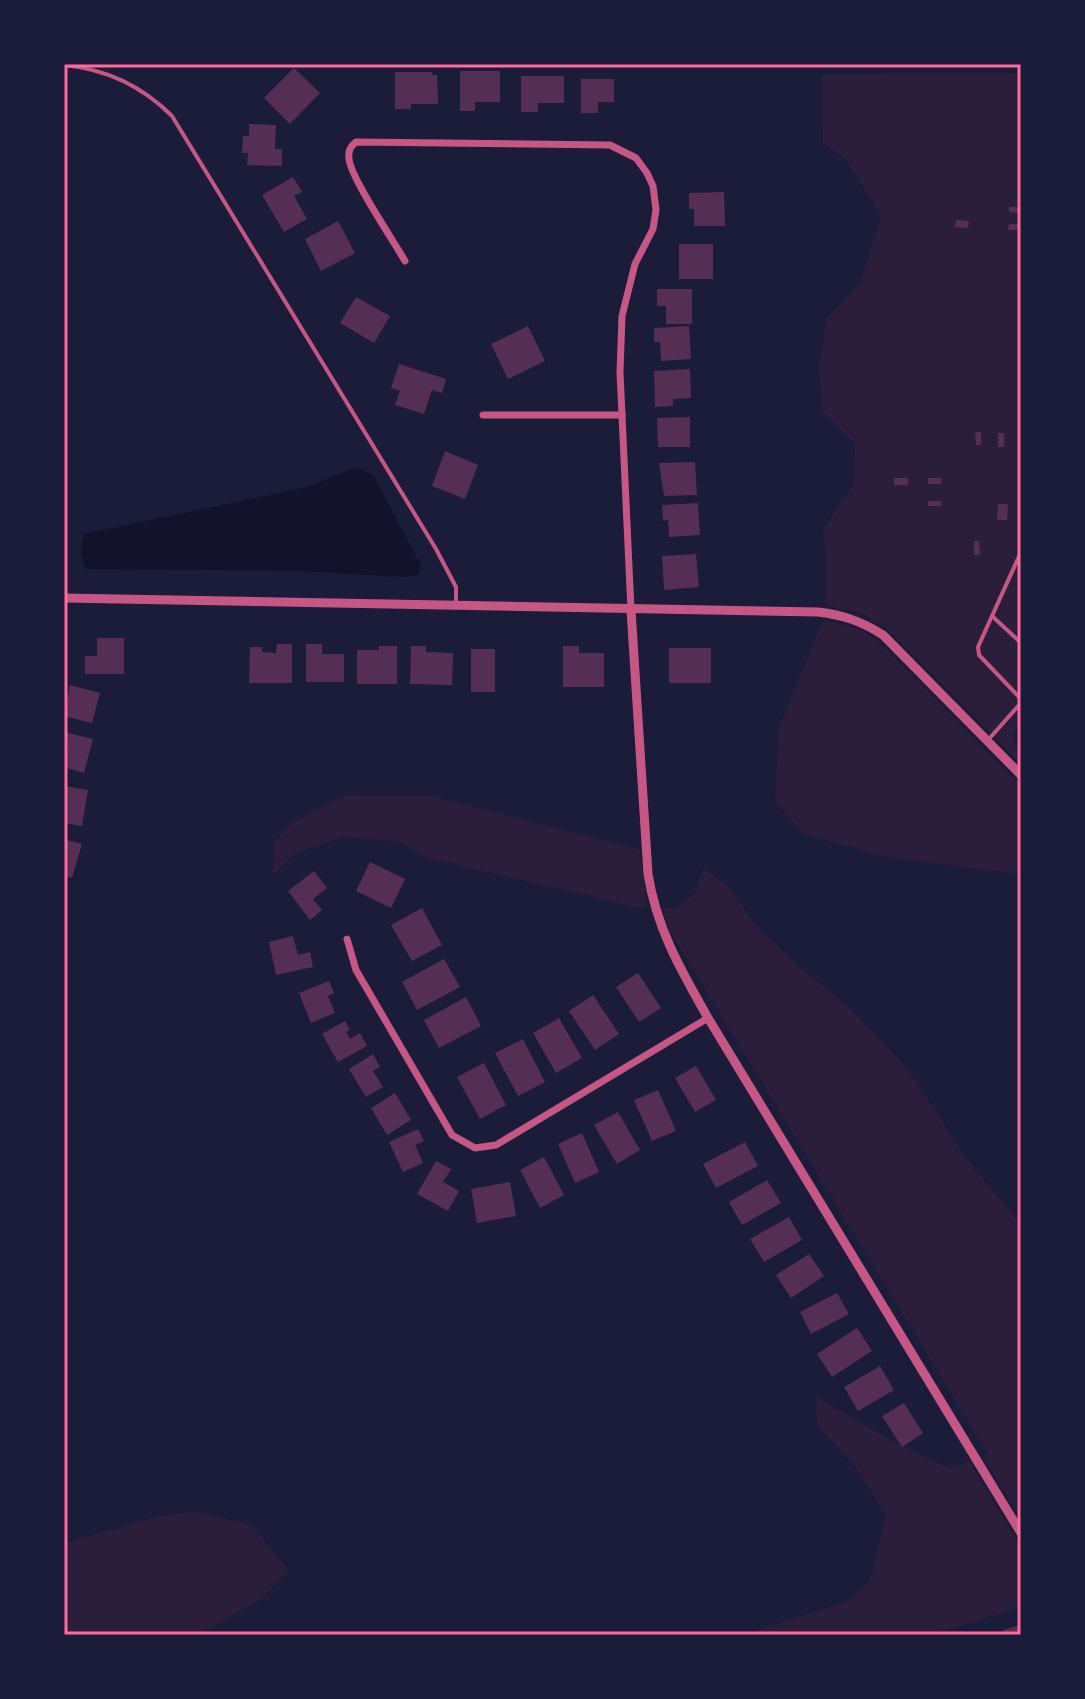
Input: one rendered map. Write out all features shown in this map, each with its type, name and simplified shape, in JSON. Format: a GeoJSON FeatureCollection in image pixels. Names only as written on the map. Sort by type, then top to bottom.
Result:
{"type":"FeatureCollection","features":[{"type":"Feature","properties":{"kind":"street"},"geometry":{"type":"LineString","coordinates":[[405,261],[353,172],[348,155],[356,142],[610,145],[636,158],[647,173],[653,186],[656,210],[653,229],[635,264],[622,316],[620,372],[631,610],[648,874],[654,908],[671,952],[708,1018],[1021,1533]]}},
{"type":"Feature","properties":{"kind":"street"},"geometry":{"type":"LineString","coordinates":[[483,415],[622,415]]}},
{"type":"Feature","properties":{"kind":"street"},"geometry":{"type":"LineString","coordinates":[[64,598],[841,614],[863,622],[883,635],[1021,775]]}},
{"type":"Feature","properties":{"kind":"street"},"geometry":{"type":"LineString","coordinates":[[347,939],[356,970],[452,1135],[475,1148],[496,1145],[708,1018]]}},
{"type":"Feature","properties":{"kind":"lane"},"geometry":{"type":"LineString","coordinates":[[64,65],[130,83],[154,98],[172,116],[436,549],[456,587],[456,605]]}},
{"type":"Feature","properties":{"kind":"lane"},"geometry":{"type":"LineString","coordinates":[[988,740],[1021,701],[979,655],[979,643],[1021,552]]}},
{"type":"Feature","properties":{"kind":"lane"},"geometry":{"type":"LineString","coordinates":[[992,616],[1020,642]]}},
{"type":"Feature","properties":{"kind":"shaded area"},"geometry":{"type":"Polygon","coordinates":[[[1021,73],[1021,723],[1013,732],[1013,742],[1021,751],[1021,764],[886,628],[864,614],[826,605],[827,556],[823,529],[854,484],[855,444],[822,412],[819,365],[827,318],[860,283],[881,216],[847,161],[823,143],[822,74],[1021,73]]]}},
{"type":"Feature","properties":{"kind":"shaded area"},"geometry":{"type":"Polygon","coordinates":[[[359,468],[374,476],[421,566],[418,575],[86,569],[81,553],[84,534],[308,487],[359,468]]]}},
{"type":"Feature","properties":{"kind":"shaded area"},"geometry":{"type":"Polygon","coordinates":[[[823,620],[860,629],[879,642],[1021,786],[1021,875],[881,856],[803,834],[775,801],[779,727],[823,620]]]}},
{"type":"Feature","properties":{"kind":"shaded area"},"geometry":{"type":"Polygon","coordinates":[[[345,795],[430,796],[640,849],[647,907],[631,906],[427,858],[399,842],[343,837],[294,854],[273,875],[275,841],[291,823],[345,795]]]}},
{"type":"Feature","properties":{"kind":"shaded area"},"geometry":{"type":"Polygon","coordinates":[[[703,868],[726,884],[760,930],[851,1009],[911,1073],[965,1157],[1021,1225],[1021,1519],[983,1457],[988,1454],[670,931],[661,907],[677,908],[696,892],[703,868]]]}},
{"type":"Feature","properties":{"kind":"shaded area"},"geometry":{"type":"Polygon","coordinates":[[[816,1396],[892,1441],[949,1468],[969,1461],[1021,1547],[1021,1607],[931,1635],[744,1635],[850,1600],[870,1580],[886,1515],[856,1468],[817,1425],[816,1396]]]}},
{"type":"Feature","properties":{"kind":"shaded area"},"geometry":{"type":"Polygon","coordinates":[[[193,1511],[252,1525],[288,1570],[263,1598],[197,1635],[64,1635],[64,1543],[158,1516],[193,1511]]]}},
{"type":"Feature","properties":{"kind":"building"},"geometry":{"type":"Polygon","coordinates":[[[294,68],[320,93],[290,124],[264,98],[294,68]]]}},
{"type":"Feature","properties":{"kind":"building"},"geometry":{"type":"Polygon","coordinates":[[[460,71],[500,71],[500,102],[475,102],[475,111],[460,111],[460,71]]]}},
{"type":"Feature","properties":{"kind":"building"},"geometry":{"type":"Polygon","coordinates":[[[395,72],[432,72],[432,75],[437,75],[438,104],[411,104],[411,109],[395,109],[395,72]]]}},
{"type":"Feature","properties":{"kind":"building"},"geometry":{"type":"Polygon","coordinates":[[[521,76],[564,76],[564,103],[538,103],[538,112],[521,112],[521,76]]]}},
{"type":"Feature","properties":{"kind":"building"},"geometry":{"type":"Polygon","coordinates":[[[581,79],[614,79],[614,102],[598,102],[598,113],[581,113],[581,79]]]}},
{"type":"Feature","properties":{"kind":"building"},"geometry":{"type":"Polygon","coordinates":[[[249,124],[276,125],[275,149],[282,149],[282,166],[247,165],[248,153],[242,153],[243,136],[249,136],[249,124]]]}},
{"type":"Feature","properties":{"kind":"building"},"geometry":{"type":"Polygon","coordinates":[[[293,177],[302,192],[294,196],[307,219],[284,232],[262,195],[293,177]]]}},
{"type":"Feature","properties":{"kind":"building"},"geometry":{"type":"Polygon","coordinates":[[[724,192],[725,226],[694,226],[694,209],[689,209],[689,193],[724,192]]]}},
{"type":"Feature","properties":{"kind":"building"},"geometry":{"type":"Polygon","coordinates":[[[1009,207],[1021,207],[1021,213],[1009,212],[1009,207]]]}},
{"type":"Feature","properties":{"kind":"building"},"geometry":{"type":"Polygon","coordinates":[[[956,220],[969,221],[968,228],[955,227],[956,220]]]}},
{"type":"Feature","properties":{"kind":"building"},"geometry":{"type":"Polygon","coordinates":[[[338,221],[355,253],[321,271],[305,239],[338,221]]]}},
{"type":"Feature","properties":{"kind":"building"},"geometry":{"type":"Polygon","coordinates":[[[1009,224],[1021,224],[1021,230],[1008,230],[1009,224]]]}},
{"type":"Feature","properties":{"kind":"building"},"geometry":{"type":"Polygon","coordinates":[[[679,244],[713,244],[713,279],[679,279],[679,244]]]}},
{"type":"Feature","properties":{"kind":"building"},"geometry":{"type":"Polygon","coordinates":[[[657,289],[692,289],[692,324],[666,324],[666,306],[657,306],[657,289]]]}},
{"type":"Feature","properties":{"kind":"building"},"geometry":{"type":"Polygon","coordinates":[[[356,297],[390,316],[374,343],[340,323],[356,297]]]}},
{"type":"Feature","properties":{"kind":"building"},"geometry":{"type":"Polygon","coordinates":[[[528,326],[545,361],[508,379],[491,344],[528,326]]]}},
{"type":"Feature","properties":{"kind":"building"},"geometry":{"type":"Polygon","coordinates":[[[689,326],[691,359],[661,361],[660,342],[654,342],[654,328],[689,326]]]}},
{"type":"Feature","properties":{"kind":"building"},"geometry":{"type":"Polygon","coordinates":[[[399,364],[446,379],[442,393],[432,390],[424,414],[395,405],[400,391],[391,388],[399,364]]]}},
{"type":"Feature","properties":{"kind":"building"},"geometry":{"type":"Polygon","coordinates":[[[690,369],[691,398],[673,399],[673,406],[655,407],[654,371],[690,369]]]}},
{"type":"Feature","properties":{"kind":"building"},"geometry":{"type":"Polygon","coordinates":[[[690,417],[690,447],[658,447],[657,418],[690,417]]]}},
{"type":"Feature","properties":{"kind":"building"},"geometry":{"type":"Polygon","coordinates":[[[975,432],[981,432],[981,445],[976,445],[975,432]]]}},
{"type":"Feature","properties":{"kind":"building"},"geometry":{"type":"Polygon","coordinates":[[[998,433],[1004,433],[1004,447],[998,447],[998,433]]]}},
{"type":"Feature","properties":{"kind":"building"},"geometry":{"type":"Polygon","coordinates":[[[445,451],[478,465],[465,499],[432,486],[445,451]]]}},
{"type":"Feature","properties":{"kind":"building"},"geometry":{"type":"Polygon","coordinates":[[[695,462],[697,495],[664,496],[659,463],[695,462]]]}},
{"type":"Feature","properties":{"kind":"building"},"geometry":{"type":"Polygon","coordinates":[[[894,478],[908,478],[908,485],[894,485],[894,478]]]}},
{"type":"Feature","properties":{"kind":"building"},"geometry":{"type":"Polygon","coordinates":[[[928,478],[941,478],[941,484],[928,484],[928,478]]]}},
{"type":"Feature","properties":{"kind":"building"},"geometry":{"type":"Polygon","coordinates":[[[928,501],[941,501],[941,506],[928,506],[928,501]]]}},
{"type":"Feature","properties":{"kind":"building"},"geometry":{"type":"Polygon","coordinates":[[[698,503],[700,535],[669,537],[668,520],[663,521],[662,505],[698,503]]]}},
{"type":"Feature","properties":{"kind":"building"},"geometry":{"type":"Polygon","coordinates":[[[998,504],[1008,504],[1007,520],[997,520],[998,504]]]}},
{"type":"Feature","properties":{"kind":"building"},"geometry":{"type":"Polygon","coordinates":[[[974,541],[979,541],[980,555],[974,555],[974,541]]]}},
{"type":"Feature","properties":{"kind":"building"},"geometry":{"type":"Polygon","coordinates":[[[696,554],[699,587],[664,590],[662,556],[696,554]]]}},
{"type":"Feature","properties":{"kind":"building"},"geometry":{"type":"Polygon","coordinates":[[[97,638],[124,638],[124,674],[85,674],[85,656],[97,656],[97,638]]]}},
{"type":"Feature","properties":{"kind":"building"},"geometry":{"type":"Polygon","coordinates":[[[277,644],[292,644],[292,683],[249,683],[250,647],[262,647],[262,652],[276,653],[277,644]]]}},
{"type":"Feature","properties":{"kind":"building"},"geometry":{"type":"Polygon","coordinates":[[[306,644],[322,644],[322,654],[344,654],[344,682],[306,682],[306,644]]]}},
{"type":"Feature","properties":{"kind":"building"},"geometry":{"type":"Polygon","coordinates":[[[379,646],[397,646],[397,684],[357,684],[357,650],[379,650],[379,646]]]}},
{"type":"Feature","properties":{"kind":"building"},"geometry":{"type":"Polygon","coordinates":[[[411,646],[426,646],[426,652],[453,653],[452,685],[410,684],[411,646]]]}},
{"type":"Feature","properties":{"kind":"building"},"geometry":{"type":"Polygon","coordinates":[[[563,646],[579,646],[579,653],[604,653],[604,687],[563,687],[563,646]]]}},
{"type":"Feature","properties":{"kind":"building"},"geometry":{"type":"Polygon","coordinates":[[[669,648],[711,648],[711,683],[669,683],[669,648]]]}},
{"type":"Feature","properties":{"kind":"building"},"geometry":{"type":"Polygon","coordinates":[[[471,649],[495,649],[495,692],[471,692],[471,649]]]}},
{"type":"Feature","properties":{"kind":"building"},"geometry":{"type":"Polygon","coordinates":[[[70,685],[100,693],[92,723],[64,716],[70,685]]]}},
{"type":"Feature","properties":{"kind":"building"},"geometry":{"type":"Polygon","coordinates":[[[64,732],[93,739],[84,773],[64,767],[68,749],[64,748],[64,732]]]}},
{"type":"Feature","properties":{"kind":"building"},"geometry":{"type":"Polygon","coordinates":[[[64,786],[88,790],[82,826],[64,823],[64,786]]]}},
{"type":"Feature","properties":{"kind":"building"},"geometry":{"type":"Polygon","coordinates":[[[64,839],[82,844],[72,878],[64,875],[64,839]]]}},
{"type":"Feature","properties":{"kind":"building"},"geometry":{"type":"Polygon","coordinates":[[[370,862],[405,879],[391,908],[356,891],[370,862]]]}},
{"type":"Feature","properties":{"kind":"building"},"geometry":{"type":"Polygon","coordinates":[[[314,871],[327,888],[313,899],[322,910],[310,920],[288,891],[314,871]]]}},
{"type":"Feature","properties":{"kind":"building"},"geometry":{"type":"Polygon","coordinates":[[[422,908],[442,945],[412,961],[391,925],[422,908]]]}},
{"type":"Feature","properties":{"kind":"building"},"geometry":{"type":"Polygon","coordinates":[[[293,936],[298,955],[310,952],[313,967],[276,975],[269,942],[293,936]]]}},
{"type":"Feature","properties":{"kind":"building"},"geometry":{"type":"Polygon","coordinates":[[[444,959],[460,987],[417,1010],[402,982],[444,959]]]}},
{"type":"Feature","properties":{"kind":"building"},"geometry":{"type":"Polygon","coordinates":[[[638,973],[661,1008],[639,1022],[616,987],[638,973]]]}},
{"type":"Feature","properties":{"kind":"building"},"geometry":{"type":"Polygon","coordinates":[[[329,981],[334,993],[328,996],[335,1013],[311,1023],[299,993],[329,981]]]}},
{"type":"Feature","properties":{"kind":"building"},"geometry":{"type":"Polygon","coordinates":[[[593,995],[619,1034],[595,1050],[569,1011],[593,995]]]}},
{"type":"Feature","properties":{"kind":"building"},"geometry":{"type":"Polygon","coordinates":[[[466,997],[481,1026],[439,1048],[424,1020],[466,997]]]}},
{"type":"Feature","properties":{"kind":"building"},"geometry":{"type":"Polygon","coordinates":[[[559,1018],[582,1058],[556,1073],[533,1033],[559,1018]]]}},
{"type":"Feature","properties":{"kind":"building"},"geometry":{"type":"Polygon","coordinates":[[[345,1021],[350,1030],[346,1032],[350,1039],[360,1033],[367,1046],[338,1062],[322,1034],[345,1021]]]}},
{"type":"Feature","properties":{"kind":"building"},"geometry":{"type":"Polygon","coordinates":[[[523,1039],[545,1082],[518,1096],[495,1053],[523,1039]]]}},
{"type":"Feature","properties":{"kind":"building"},"geometry":{"type":"Polygon","coordinates":[[[373,1054],[380,1067],[373,1071],[383,1087],[366,1097],[349,1069],[373,1054]]]}},
{"type":"Feature","properties":{"kind":"building"},"geometry":{"type":"Polygon","coordinates":[[[484,1063],[506,1105],[480,1119],[457,1077],[484,1063]]]}},
{"type":"Feature","properties":{"kind":"building"},"geometry":{"type":"Polygon","coordinates":[[[696,1066],[716,1100],[695,1112],[675,1078],[696,1066]]]}},
{"type":"Feature","properties":{"kind":"building"},"geometry":{"type":"Polygon","coordinates":[[[658,1090],[676,1131],[652,1141],[634,1100],[658,1090]]]}},
{"type":"Feature","properties":{"kind":"building"},"geometry":{"type":"Polygon","coordinates":[[[395,1093],[411,1120],[387,1135],[371,1108],[395,1093]]]}},
{"type":"Feature","properties":{"kind":"building"},"geometry":{"type":"Polygon","coordinates":[[[618,1112],[640,1150],[617,1164],[594,1125],[618,1112]]]}},
{"type":"Feature","properties":{"kind":"building"},"geometry":{"type":"Polygon","coordinates":[[[418,1129],[424,1141],[415,1145],[423,1163],[403,1172],[389,1142],[418,1129]]]}},
{"type":"Feature","properties":{"kind":"building"},"geometry":{"type":"Polygon","coordinates":[[[582,1133],[599,1172],[575,1183],[558,1144],[582,1133]]]}},
{"type":"Feature","properties":{"kind":"building"},"geometry":{"type":"Polygon","coordinates":[[[745,1142],[758,1166],[716,1188],[703,1164],[745,1142]]]}},
{"type":"Feature","properties":{"kind":"building"},"geometry":{"type":"Polygon","coordinates":[[[544,1157],[564,1195],[540,1208],[520,1170],[544,1157]]]}},
{"type":"Feature","properties":{"kind":"building"},"geometry":{"type":"Polygon","coordinates":[[[436,1161],[451,1169],[443,1182],[459,1191],[448,1211],[417,1194],[436,1161]]]}},
{"type":"Feature","properties":{"kind":"building"},"geometry":{"type":"Polygon","coordinates":[[[767,1180],[781,1203],[742,1225],[729,1202],[767,1180]]]}},
{"type":"Feature","properties":{"kind":"building"},"geometry":{"type":"Polygon","coordinates":[[[510,1182],[516,1216],[477,1223],[471,1189],[510,1182]]]}},
{"type":"Feature","properties":{"kind":"building"},"geometry":{"type":"Polygon","coordinates":[[[789,1217],[802,1240],[764,1262],[750,1239],[789,1217]]]}},
{"type":"Feature","properties":{"kind":"building"},"geometry":{"type":"Polygon","coordinates":[[[809,1254],[824,1276],[791,1298],[776,1275],[809,1254]]]}},
{"type":"Feature","properties":{"kind":"building"},"geometry":{"type":"Polygon","coordinates":[[[837,1293],[849,1314],[811,1334],[800,1312],[837,1293]]]}},
{"type":"Feature","properties":{"kind":"building"},"geometry":{"type":"Polygon","coordinates":[[[857,1328],[872,1351],[832,1377],[817,1354],[857,1328]]]}},
{"type":"Feature","properties":{"kind":"building"},"geometry":{"type":"Polygon","coordinates":[[[880,1366],[894,1390],[858,1411],[844,1387],[880,1366]]]}},
{"type":"Feature","properties":{"kind":"building"},"geometry":{"type":"Polygon","coordinates":[[[904,1403],[923,1433],[902,1447],[882,1416],[904,1403]]]}},
{"type":"Feature","properties":{"kind":"building"},"geometry":{"type":"Polygon","coordinates":[[[1021,1625],[1021,1635],[1004,1635],[1003,1630],[1021,1625]]]}}]}
